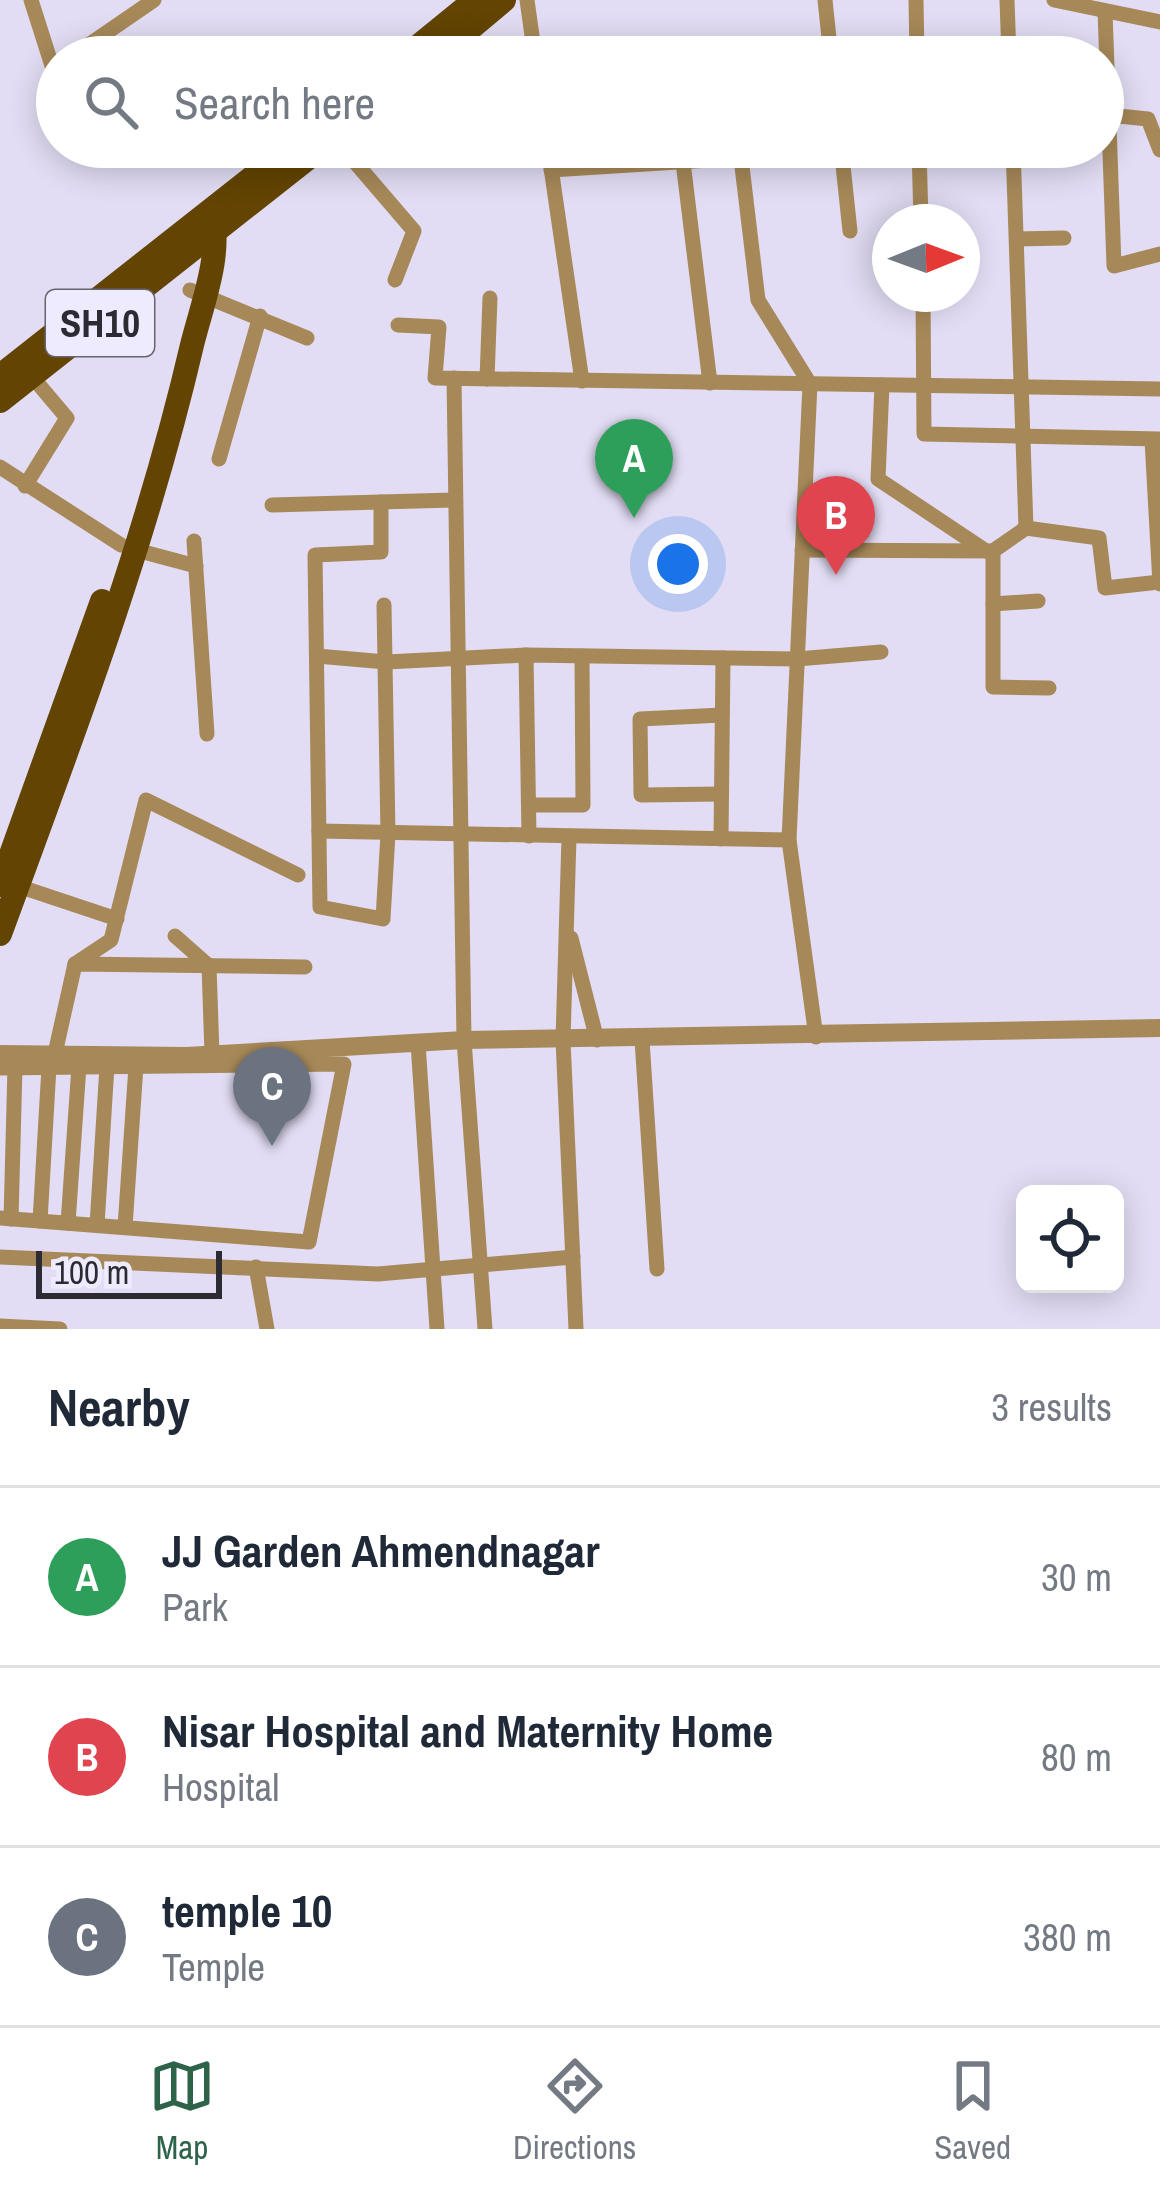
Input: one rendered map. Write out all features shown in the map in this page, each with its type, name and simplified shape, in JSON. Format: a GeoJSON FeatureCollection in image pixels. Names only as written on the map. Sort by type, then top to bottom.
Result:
{"type":"FeatureCollection","features":[{"type":"Feature","properties":{"kind":"main road"},"geometry":{"type":"LineString","coordinates":[[431,36],[475,0]]}},
{"type":"Feature","properties":{"kind":"main road"},"geometry":{"type":"LineString","coordinates":[[461,36],[504,0]]}},
{"type":"Feature","properties":{"kind":"main road","name":"SH10"},"geometry":{"type":"LineString","coordinates":[[207,228],[269,168]]}},
{"type":"Feature","properties":{"kind":"main road","name":"SH10"},"geometry":{"type":"LineString","coordinates":[[0,400],[17,371],[292,168]]}},
{"type":"Feature","properties":{"kind":"main road"},"geometry":{"type":"LineString","coordinates":[[0,934],[9,885],[129,548],[197,292],[207,228]]}},
{"type":"Feature","properties":{"kind":"street"},"geometry":{"type":"LineString","coordinates":[[31,0],[42,36]]}},
{"type":"Feature","properties":{"kind":"street"},"geometry":{"type":"LineString","coordinates":[[102,36],[154,0]]}},
{"type":"Feature","properties":{"kind":"street"},"geometry":{"type":"LineString","coordinates":[[527,0],[532,36]]}},
{"type":"Feature","properties":{"kind":"street"},"geometry":{"type":"LineString","coordinates":[[825,0],[829,36]]}},
{"type":"Feature","properties":{"kind":"street"},"geometry":{"type":"LineString","coordinates":[[916,0],[917,36]]}},
{"type":"Feature","properties":{"kind":"street"},"geometry":{"type":"LineString","coordinates":[[1007,0],[1009,36]]}},
{"type":"Feature","properties":{"kind":"street"},"geometry":{"type":"LineString","coordinates":[[1054,0],[1160,22]]}},
{"type":"Feature","properties":{"kind":"street"},"geometry":{"type":"LineString","coordinates":[[1105,10],[1106,36]]}},
{"type":"Feature","properties":{"kind":"street"},"geometry":{"type":"LineString","coordinates":[[1124,117],[1148,119],[1160,150]]}},
{"type":"Feature","properties":{"kind":"street"},"geometry":{"type":"LineString","coordinates":[[360,168],[414,231],[395,280]]}},
{"type":"Feature","properties":{"kind":"street"},"geometry":{"type":"LineString","coordinates":[[582,381],[551,170],[584,168]]}},
{"type":"Feature","properties":{"kind":"street"},"geometry":{"type":"LineString","coordinates":[[684,168],[710,383]]}},
{"type":"Feature","properties":{"kind":"street"},"geometry":{"type":"LineString","coordinates":[[742,168],[758,300],[810,384],[789,840],[816,1037]]}},
{"type":"Feature","properties":{"kind":"street"},"geometry":{"type":"LineString","coordinates":[[843,168],[850,231]]}},
{"type":"Feature","properties":{"kind":"street"},"geometry":{"type":"LineString","coordinates":[[920,168],[921,204]]}},
{"type":"Feature","properties":{"kind":"street"},"geometry":{"type":"LineString","coordinates":[[1014,168],[1026,528]]}},
{"type":"Feature","properties":{"kind":"street"},"geometry":{"type":"LineString","coordinates":[[1111,168],[1114,266],[1160,254]]}},
{"type":"Feature","properties":{"kind":"street"},"geometry":{"type":"LineString","coordinates":[[1017,239],[1064,238]]}},
{"type":"Feature","properties":{"kind":"street"},"geometry":{"type":"LineString","coordinates":[[197,292],[307,338]]}},
{"type":"Feature","properties":{"kind":"street"},"geometry":{"type":"LineString","coordinates":[[487,379],[490,298]]}},
{"type":"Feature","properties":{"kind":"street"},"geometry":{"type":"LineString","coordinates":[[802,550],[989,551],[1026,528],[1099,538],[1105,588],[1160,581],[1156,440],[924,434],[923,312]]}},
{"type":"Feature","properties":{"kind":"street"},"geometry":{"type":"LineString","coordinates":[[219,459],[260,316]]}},
{"type":"Feature","properties":{"kind":"street"},"geometry":{"type":"LineString","coordinates":[[398,325],[439,327],[435,378],[1160,389]]}},
{"type":"Feature","properties":{"kind":"street"},"geometry":{"type":"LineString","coordinates":[[17,371],[67,418],[26,486]]}},
{"type":"Feature","properties":{"kind":"street"},"geometry":{"type":"LineString","coordinates":[[454,378],[464,1040],[485,1329]]}},
{"type":"Feature","properties":{"kind":"street"},"geometry":{"type":"LineString","coordinates":[[882,385],[878,478],[989,551]]}},
{"type":"Feature","properties":{"kind":"street"},"geometry":{"type":"LineString","coordinates":[[0,466],[129,548],[196,566]]}},
{"type":"Feature","properties":{"kind":"street"},"geometry":{"type":"LineString","coordinates":[[272,506],[453,500]]}},
{"type":"Feature","properties":{"kind":"street"},"geometry":{"type":"LineString","coordinates":[[381,502],[381,552],[315,555],[320,907],[383,919],[388,834],[384,605]]}},
{"type":"Feature","properties":{"kind":"street"},"geometry":{"type":"LineString","coordinates":[[194,542],[207,734]]}},
{"type":"Feature","properties":{"kind":"street"},"geometry":{"type":"LineString","coordinates":[[989,551],[993,687],[1049,688]]}},
{"type":"Feature","properties":{"kind":"street"},"geometry":{"type":"LineString","coordinates":[[993,604],[1038,601]]}},
{"type":"Feature","properties":{"kind":"street"},"geometry":{"type":"LineString","coordinates":[[316,656],[455,662],[526,655],[797,659],[881,652]]}},
{"type":"Feature","properties":{"kind":"street"},"geometry":{"type":"LineString","coordinates":[[526,655],[529,836]]}},
{"type":"Feature","properties":{"kind":"street"},"geometry":{"type":"LineString","coordinates":[[529,805],[583,805],[582,656]]}},
{"type":"Feature","properties":{"kind":"street"},"geometry":{"type":"LineString","coordinates":[[721,839],[723,658]]}},
{"type":"Feature","properties":{"kind":"street"},"geometry":{"type":"LineString","coordinates":[[721,794],[641,795],[640,719],[722,715]]}},
{"type":"Feature","properties":{"kind":"street"},"geometry":{"type":"LineString","coordinates":[[40,1221],[52,1062],[75,964],[111,940],[146,800],[298,875]]}},
{"type":"Feature","properties":{"kind":"street"},"geometry":{"type":"LineString","coordinates":[[319,831],[789,840]]}},
{"type":"Feature","properties":{"kind":"street"},"geometry":{"type":"LineString","coordinates":[[569,837],[563,1040],[576,1329]]}},
{"type":"Feature","properties":{"kind":"street"},"geometry":{"type":"LineString","coordinates":[[9,885],[117,919]]}},
{"type":"Feature","properties":{"kind":"street"},"geometry":{"type":"LineString","coordinates":[[566,920],[597,1040]]}},
{"type":"Feature","properties":{"kind":"street"},"geometry":{"type":"LineString","coordinates":[[175,936],[209,966],[212,1054]]}},
{"type":"Feature","properties":{"kind":"street"},"geometry":{"type":"LineString","coordinates":[[75,964],[305,967]]}},
{"type":"Feature","properties":{"kind":"street"},"geometry":{"type":"LineString","coordinates":[[52,1062],[80,1066],[344,1064],[309,1242],[6,1218],[5,1063],[464,1040],[1160,1028]]}},
{"type":"Feature","properties":{"kind":"street"},"geometry":{"type":"LineString","coordinates":[[642,1040],[657,1269]]}},
{"type":"Feature","properties":{"kind":"street"},"geometry":{"type":"LineString","coordinates":[[418,1042],[437,1329]]}},
{"type":"Feature","properties":{"kind":"street"},"geometry":{"type":"LineString","coordinates":[[68,1223],[80,1066]]}},
{"type":"Feature","properties":{"kind":"street"},"geometry":{"type":"LineString","coordinates":[[97,1226],[107,1066]]}},
{"type":"Feature","properties":{"kind":"street"},"geometry":{"type":"LineString","coordinates":[[125,1228],[136,1066]]}},
{"type":"Feature","properties":{"kind":"street"},"geometry":{"type":"LineString","coordinates":[[188,1232],[188,1264]]}},
{"type":"Feature","properties":{"kind":"street"},"geometry":{"type":"LineString","coordinates":[[0,1257],[378,1274],[573,1257]]}},
{"type":"Feature","properties":{"kind":"street"},"geometry":{"type":"LineString","coordinates":[[256,1267],[267,1329]]}},
{"type":"Feature","properties":{"kind":"street"},"geometry":{"type":"LineString","coordinates":[[0,1326],[60,1329]]}},
{"type":"Feature","properties":{"kind":"place","name":"JJ Garden Ahmendnagar"},"geometry":{"type":"Point","coordinates":[634,518]}},
{"type":"Feature","properties":{"kind":"place","name":"Nisar Hospital and Maternity Home"},"geometry":{"type":"Point","coordinates":[836,575]}},
{"type":"Feature","properties":{"kind":"place","name":"temple 10"},"geometry":{"type":"Point","coordinates":[272,1146]}}]}
